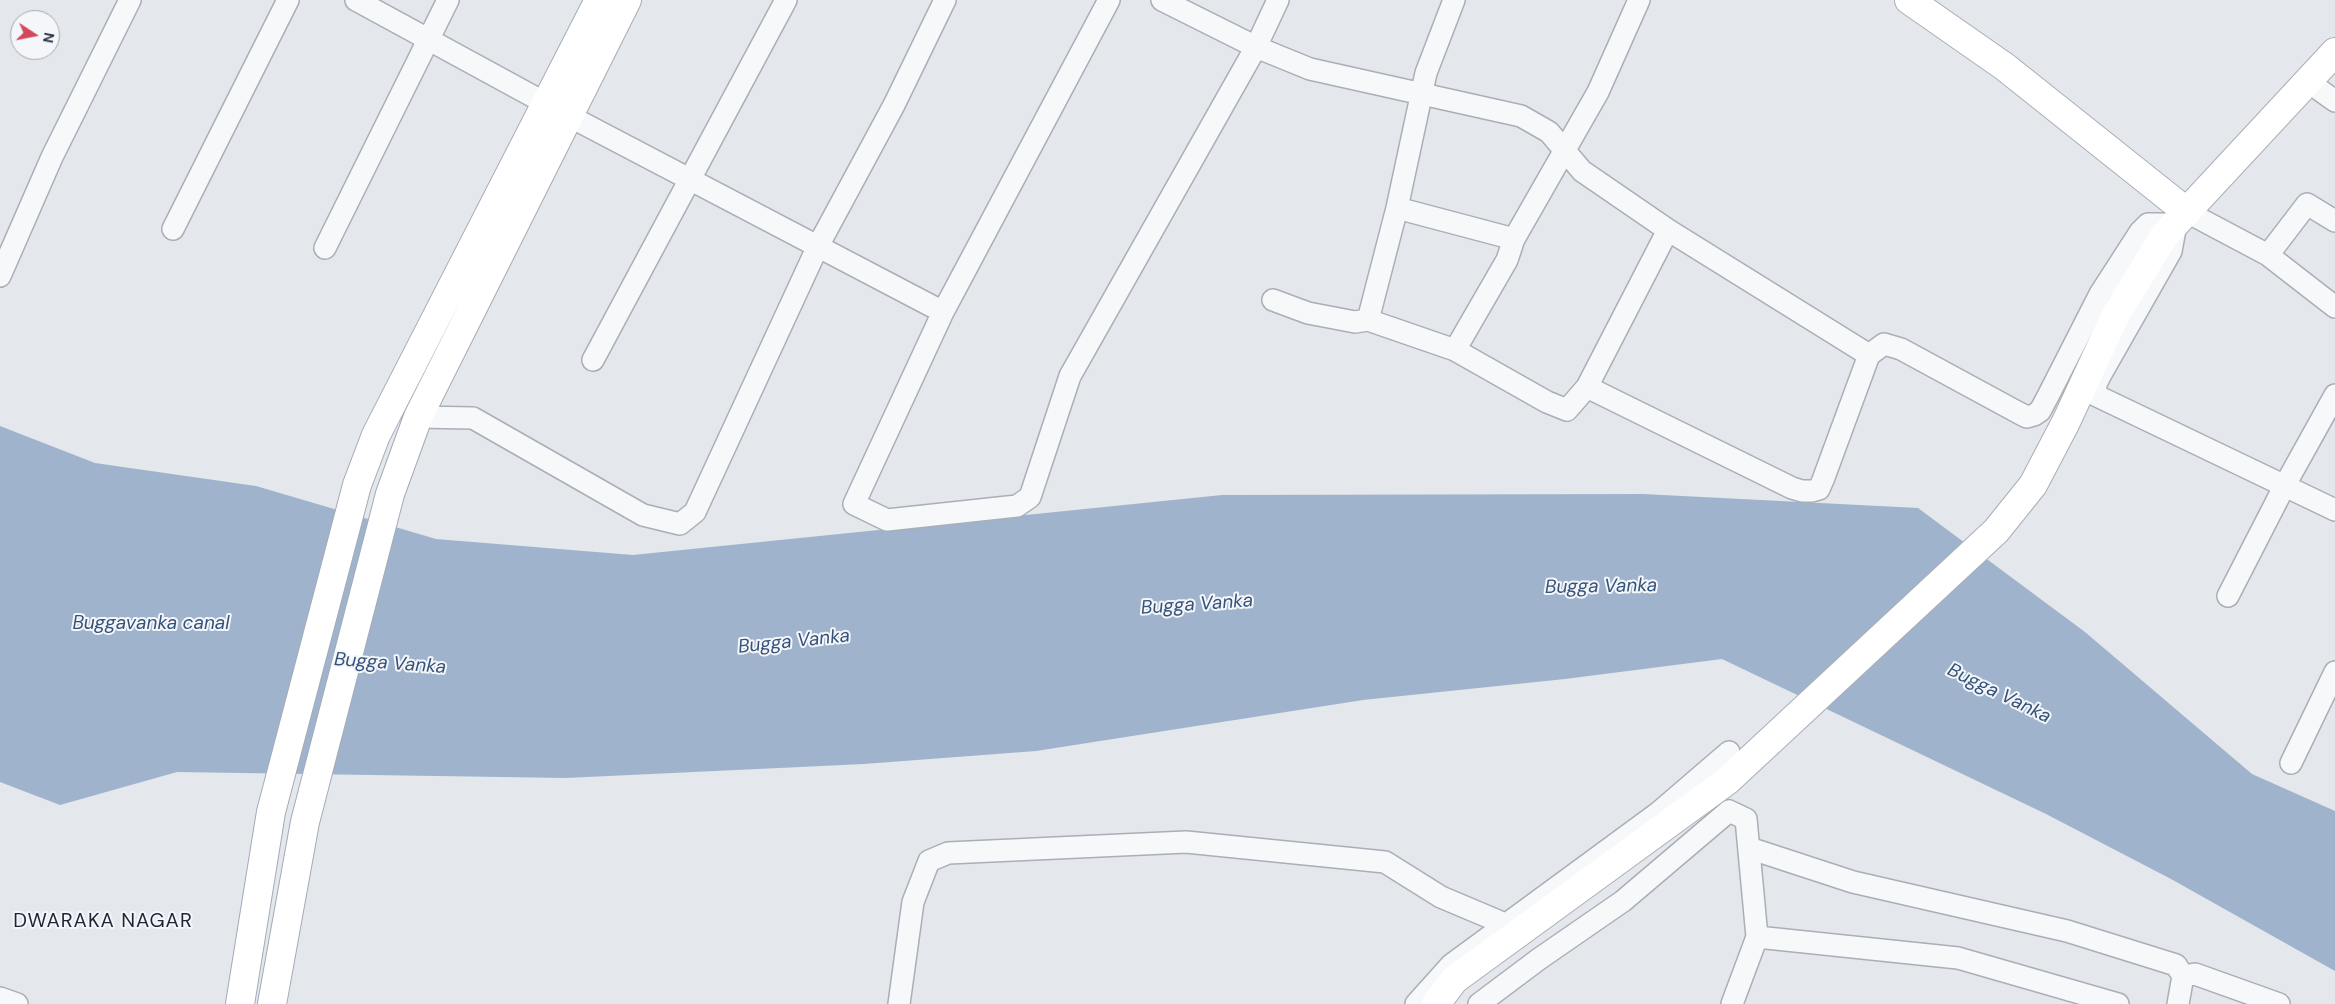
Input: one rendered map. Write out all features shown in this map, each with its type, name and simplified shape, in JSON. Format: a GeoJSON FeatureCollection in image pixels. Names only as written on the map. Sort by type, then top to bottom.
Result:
{"type":"FeatureCollection","features":[{"type":"Feature","properties":{"kind":"main road"},"geometry":{"type":"LineString","coordinates":[[272,1004],[305,822],[390,494],[418,417],[558,109],[599,0]]}},
{"type":"Feature","properties":{"kind":"main road"},"geometry":{"type":"LineString","coordinates":[[240,1004],[271,812],[357,484],[376,435],[558,109],[627,0]]}},
{"type":"Feature","properties":{"kind":"main road"},"geometry":{"type":"LineString","coordinates":[[1921,3],[2005,67],[2182,218]]}},
{"type":"Feature","properties":{"kind":"main road"},"geometry":{"type":"LineString","coordinates":[[1436,1004],[1454,980],[1727,781],[1996,531],[2033,485],[2066,422],[2115,316],[2164,236],[2335,52]]}},
{"type":"Feature","properties":{"kind":"street"},"geometry":{"type":"LineString","coordinates":[[0,276],[52,157],[130,0]]}},
{"type":"Feature","properties":{"kind":"street"},"geometry":{"type":"LineString","coordinates":[[173,229],[288,0]]}},
{"type":"Feature","properties":{"kind":"street"},"geometry":{"type":"LineString","coordinates":[[356,0],[943,312]]}},
{"type":"Feature","properties":{"kind":"street"},"geometry":{"type":"LineString","coordinates":[[325,248],[448,0]]}},
{"type":"Feature","properties":{"kind":"street"},"geometry":{"type":"LineString","coordinates":[[593,360],[786,0]]}},
{"type":"Feature","properties":{"kind":"street"},"geometry":{"type":"LineString","coordinates":[[418,417],[473,418],[642,515],[680,524],[695,512],[818,246],[894,105],[945,0]]}},
{"type":"Feature","properties":{"kind":"street"},"geometry":{"type":"LineString","coordinates":[[1109,0],[943,312],[854,504],[887,520],[1017,506],[1030,497],[1070,376],[1256,47],[1278,0]]}},
{"type":"Feature","properties":{"kind":"street"},"geometry":{"type":"LineString","coordinates":[[1162,0],[1256,47],[1310,69],[1521,116],[1549,132],[1582,170],[1668,230],[1869,355]]}},
{"type":"Feature","properties":{"kind":"street"},"geometry":{"type":"LineString","coordinates":[[1368,320],[1397,208],[1426,73],[1454,0]]}},
{"type":"Feature","properties":{"kind":"street"},"geometry":{"type":"LineString","coordinates":[[1455,350],[1507,260],[1514,239],[1598,92],[1639,0]]}},
{"type":"Feature","properties":{"kind":"street"},"geometry":{"type":"LineString","coordinates":[[2307,81],[2335,102]]}},
{"type":"Feature","properties":{"kind":"street"},"geometry":{"type":"LineString","coordinates":[[2268,255],[2307,204],[2335,221]]}},
{"type":"Feature","properties":{"kind":"street"},"geometry":{"type":"LineString","coordinates":[[1397,208],[1514,239]]}},
{"type":"Feature","properties":{"kind":"street"},"geometry":{"type":"LineString","coordinates":[[2182,218],[2171,251],[2101,374],[2096,384],[2095,395],[2335,510]]}},
{"type":"Feature","properties":{"kind":"street"},"geometry":{"type":"LineString","coordinates":[[1587,387],[1792,488],[1812,491],[1819,489],[1823,480],[1869,355],[1884,344],[1901,349],[2027,417],[2040,411],[2100,294],[2140,232],[2148,224],[2182,218],[2268,255],[2335,307]]}},
{"type":"Feature","properties":{"kind":"street"},"geometry":{"type":"LineString","coordinates":[[1273,300],[1308,313],[1355,322],[1368,320],[1455,350],[1547,402],[1568,410],[1587,387],[1668,230]]}},
{"type":"Feature","properties":{"kind":"street"},"geometry":{"type":"LineString","coordinates":[[2228,596],[2285,485],[2335,395]]}},
{"type":"Feature","properties":{"kind":"street"},"geometry":{"type":"LineString","coordinates":[[2291,763],[2335,672]]}},
{"type":"Feature","properties":{"kind":"street"},"geometry":{"type":"LineString","coordinates":[[1416,1004],[1451,965],[1658,813],[1728,752]]}},
{"type":"Feature","properties":{"kind":"street"},"geometry":{"type":"LineString","coordinates":[[1479,1004],[1539,959],[1623,901],[1729,811],[1746,819],[1758,937],[1732,1004]]}},
{"type":"Feature","properties":{"kind":"street"},"geometry":{"type":"LineString","coordinates":[[900,1004],[913,902],[929,861],[948,854],[1186,842],[1385,862],[1441,897],[1505,924]]}},
{"type":"Feature","properties":{"kind":"street"},"geometry":{"type":"LineString","coordinates":[[1749,848],[1853,882],[2067,931],[2176,965],[2183,976],[2178,1004]]}},
{"type":"Feature","properties":{"kind":"street"},"geometry":{"type":"LineString","coordinates":[[1758,937],[1958,958],[2118,1004]]}},
{"type":"Feature","properties":{"kind":"street"},"geometry":{"type":"LineString","coordinates":[[2183,976],[2195,974],[2279,1004]]}},
{"type":"Feature","properties":{"kind":"street"},"geometry":{"type":"LineString","coordinates":[[0,998],[17,1004]]}},
{"type":"Feature","properties":{"kind":"water","name":"Buggavanka canal"},"geometry":{"type":"Polygon","coordinates":[[[0,426],[95,463],[256,486],[436,539],[633,555],[1222,495],[1643,494],[1918,508],[2085,632],[2252,774],[2335,811],[2335,971],[2171,879],[2046,814],[1722,659],[1565,679],[1363,700],[1036,751],[864,764],[566,778],[177,772],[60,805],[0,782],[0,426]]]}},
{"type":"Feature","properties":{"kind":"district","name":"DWARAKA NAGAR"},"geometry":{"type":"Point","coordinates":[103,922]}},
{"type":"Feature","properties":{"kind":"water label","name":"Bugga Vanka"},"geometry":{"type":"Point","coordinates":[1601,587]}},
{"type":"Feature","properties":{"kind":"water label","name":"Bugga Vanka"},"geometry":{"type":"Point","coordinates":[1197,605]}},
{"type":"Feature","properties":{"kind":"water label","name":"Bugga Vanka"},"geometry":{"type":"Point","coordinates":[794,642]}},
{"type":"Feature","properties":{"kind":"water label","name":"Bugga Vanka"},"geometry":{"type":"Point","coordinates":[390,664]}},
{"type":"Feature","properties":{"kind":"water label","name":"Bugga Vanka"},"geometry":{"type":"Point","coordinates":[1999,694]}}]}
